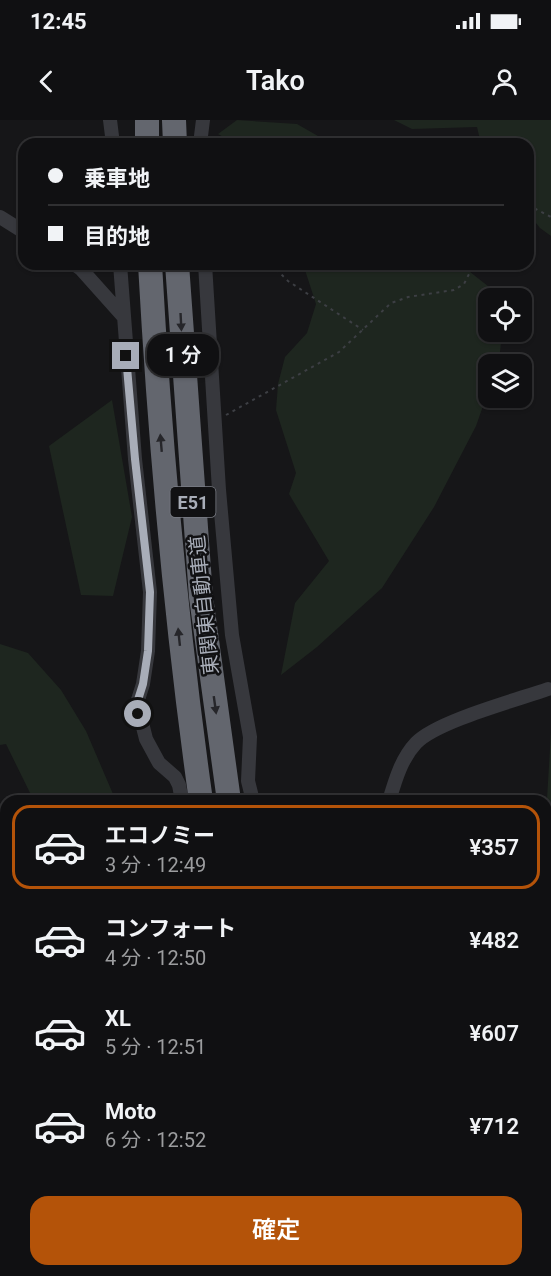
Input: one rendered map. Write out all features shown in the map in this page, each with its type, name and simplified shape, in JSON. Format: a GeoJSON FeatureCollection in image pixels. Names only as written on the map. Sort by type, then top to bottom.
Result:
{"type":"FeatureCollection","features":[{"type":"Feature","properties":{"kind":"highway"},"geometry":{"type":"LineString","coordinates":[[147,120],[147,138]]}},
{"type":"Feature","properties":{"kind":"highway"},"geometry":{"type":"LineString","coordinates":[[174,120],[174,138]]}},
{"type":"Feature","properties":{"kind":"highway","name":"東関東自動車道"},"geometry":{"type":"LineString","coordinates":[[150,270],[175,598],[200,795]]}},
{"type":"Feature","properties":{"kind":"highway","name":"東関東自動車道"},"geometry":{"type":"LineString","coordinates":[[177,270],[201,597],[228,795]]}},
{"type":"Feature","properties":{"kind":"street"},"geometry":{"type":"LineString","coordinates":[[110,120],[112,138]]}},
{"type":"Feature","properties":{"kind":"street"},"geometry":{"type":"LineString","coordinates":[[201,138],[203,120]]}},
{"type":"Feature","properties":{"kind":"street"},"geometry":{"type":"LineString","coordinates":[[0,217],[18,228]]}},
{"type":"Feature","properties":{"kind":"street"},"geometry":{"type":"LineString","coordinates":[[83,270],[123,316]]}},
{"type":"Feature","properties":{"kind":"street"},"geometry":{"type":"LineString","coordinates":[[120,270],[135,459],[150,592],[148,651],[143,684],[137,703],[146,739],[159,763],[175,777],[181,795]]}},
{"type":"Feature","properties":{"kind":"street"},"geometry":{"type":"LineString","coordinates":[[205,270],[232,634],[249,725],[248,781],[252,795]]}},
{"type":"Feature","properties":{"kind":"street"},"geometry":{"type":"LineString","coordinates":[[391,795],[397,771],[416,742],[448,723],[548,689]]}},
{"type":"Feature","properties":{"kind":"path"},"geometry":{"type":"LineString","coordinates":[[534,208],[551,217]]}},
{"type":"Feature","properties":{"kind":"path"},"geometry":{"type":"LineString","coordinates":[[277,270],[288,281],[363,330]]}},
{"type":"Feature","properties":{"kind":"path"},"geometry":{"type":"LineString","coordinates":[[215,419],[231,413],[339,352],[391,303],[408,297],[454,290],[464,284],[471,270]]}},
{"type":"Feature","properties":{"kind":"shaded area"},"geometry":{"type":"Polygon","coordinates":[[[237,120],[297,124],[322,138],[225,138],[218,134],[237,120]]]}},
{"type":"Feature","properties":{"kind":"shaded area"},"geometry":{"type":"Polygon","coordinates":[[[394,120],[551,120],[551,236],[534,220],[534,138],[480,138],[477,127],[412,129],[394,120]]]}},
{"type":"Feature","properties":{"kind":"shaded area"},"geometry":{"type":"Polygon","coordinates":[[[305,270],[468,270],[490,288],[478,288],[478,342],[501,342],[500,354],[478,354],[478,408],[482,408],[476,426],[434,507],[382,588],[317,647],[281,675],[295,603],[329,561],[289,494],[296,473],[276,410],[278,384],[285,357],[307,333],[316,304],[305,270]]]}},
{"type":"Feature","properties":{"kind":"shaded area"},"geometry":{"type":"Polygon","coordinates":[[[112,400],[132,517],[113,596],[81,595],[49,446],[112,400]]]}},
{"type":"Feature","properties":{"kind":"shaded area"},"geometry":{"type":"Polygon","coordinates":[[[0,644],[28,653],[61,690],[86,731],[113,795],[31,795],[6,744],[0,745],[0,644]]]}},
{"type":"Feature","properties":{"kind":"shaded area"},"geometry":{"type":"Polygon","coordinates":[[[551,732],[551,795],[547,795],[551,732]]]}},
{"type":"Feature","properties":{"kind":"route"},"geometry":{"type":"LineString","coordinates":[[126,356],[150,592],[148,651],[143,684],[137,703],[138,714]]}}]}
